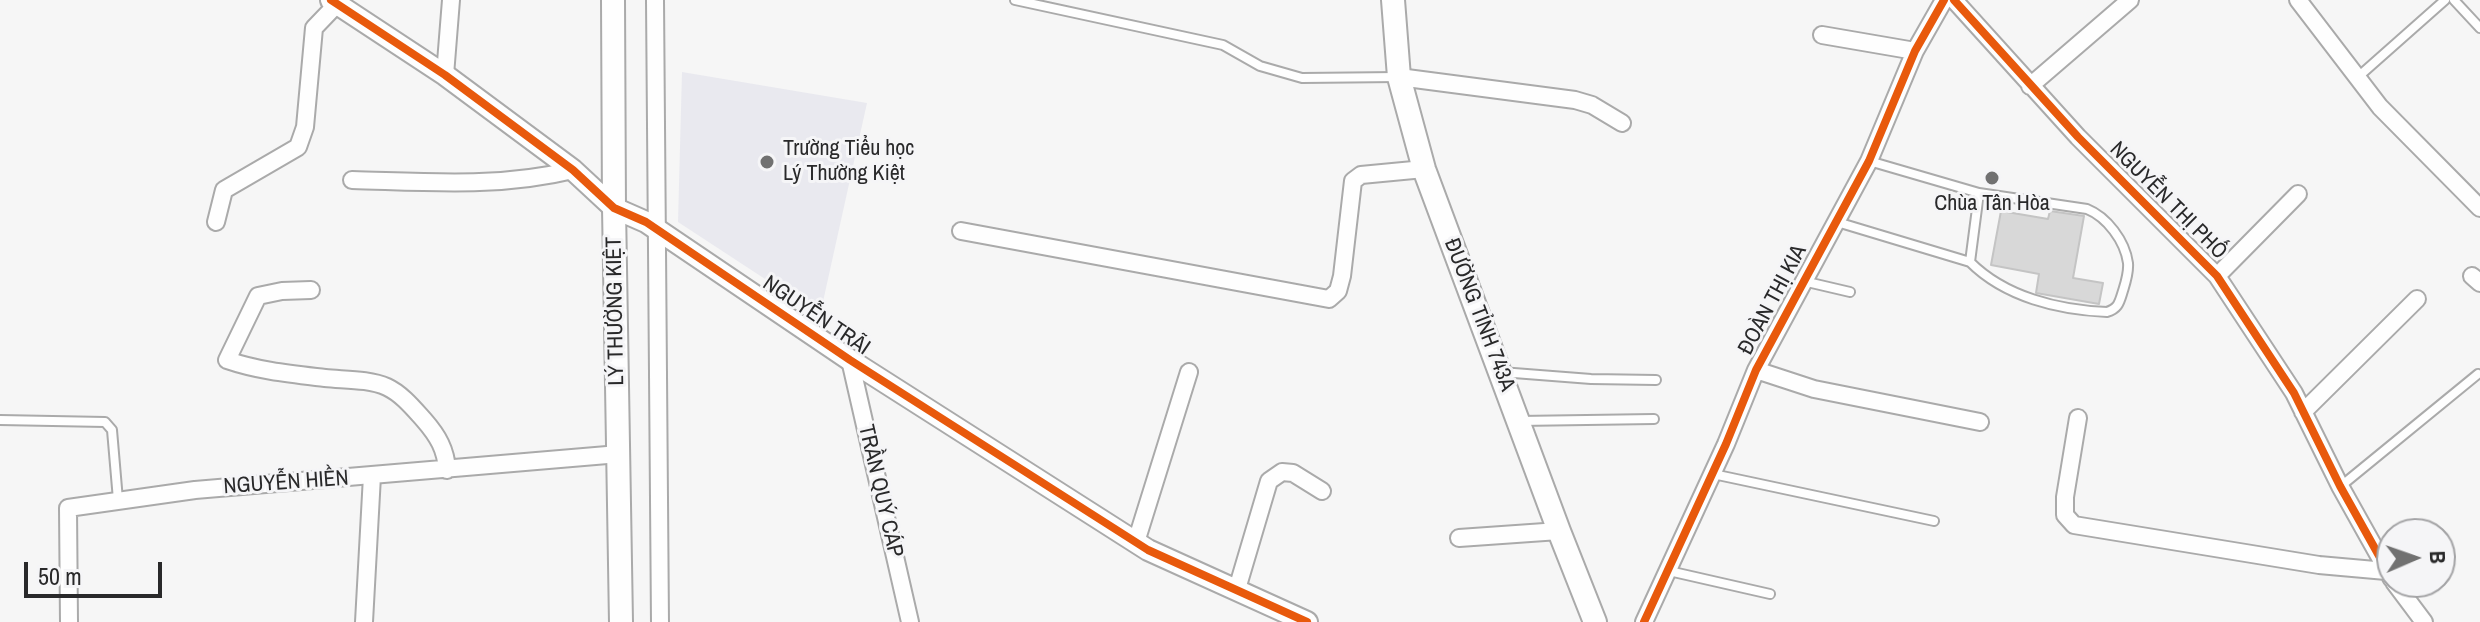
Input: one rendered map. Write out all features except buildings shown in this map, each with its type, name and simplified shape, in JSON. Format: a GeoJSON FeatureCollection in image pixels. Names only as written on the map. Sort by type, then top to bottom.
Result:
{"type":"FeatureCollection","features":[{"type":"Feature","properties":{"kind":"main road","name":"LÝ THƯỜNG KIỆT"},"geometry":{"type":"LineString","coordinates":[[613,0],[621,622]]}},
{"type":"Feature","properties":{"kind":"main road","name":"ĐƯỜNG TỈNH 743A"},"geometry":{"type":"LineString","coordinates":[[1393,0],[1399,77],[1424,169],[1595,622]]}},
{"type":"Feature","properties":{"kind":"street"},"geometry":{"type":"LineString","coordinates":[[445,75],[451,0]]}},
{"type":"Feature","properties":{"kind":"street"},"geometry":{"type":"LineString","coordinates":[[655,0],[660,622]]}},
{"type":"Feature","properties":{"kind":"street","name":"ĐOÀN THỊ KIA"},"geometry":{"type":"LineString","coordinates":[[1644,622],[1713,474],[1756,370],[1869,161],[1915,51],[1944,0]]}},
{"type":"Feature","properties":{"kind":"street","name":"NGUYỄN THỊ PHỐ"},"geometry":{"type":"LineString","coordinates":[[1954,0],[2030,86],[2217,276],[2294,393],[2376,550]]}},
{"type":"Feature","properties":{"kind":"street"},"geometry":{"type":"LineString","coordinates":[[2030,86],[2130,0]]}},
{"type":"Feature","properties":{"kind":"street"},"geometry":{"type":"LineString","coordinates":[[2298,0],[2380,107],[2480,208]]}},
{"type":"Feature","properties":{"kind":"street"},"geometry":{"type":"LineString","coordinates":[[216,222],[224,190],[298,147],[305,127],[314,28],[334,2]]}},
{"type":"Feature","properties":{"kind":"street","name":"NGUYỄN TRÃI"},"geometry":{"type":"LineString","coordinates":[[334,2],[445,75],[573,170],[614,208],[658,231],[850,360],[1148,550],[1307,622]]}},
{"type":"Feature","properties":{"kind":"street"},"geometry":{"type":"LineString","coordinates":[[1822,35],[1915,51]]}},
{"type":"Feature","properties":{"kind":"street"},"geometry":{"type":"LineString","coordinates":[[1399,77],[1575,100],[1592,105],[1622,123]]}},
{"type":"Feature","properties":{"kind":"street"},"geometry":{"type":"LineString","coordinates":[[961,231],[1329,299],[1338,291],[1342,276],[1353,181],[1361,175],[1424,169]]}},
{"type":"Feature","properties":{"kind":"street"},"geometry":{"type":"LineString","coordinates":[[352,180],[504,182],[533,180],[573,170]]}},
{"type":"Feature","properties":{"kind":"street"},"geometry":{"type":"LineString","coordinates":[[2217,276],[2298,194]]}},
{"type":"Feature","properties":{"kind":"street"},"geometry":{"type":"LineString","coordinates":[[311,290],[258,296],[227,360],[264,370],[356,381],[398,393],[442,444],[447,457],[447,470]]}},
{"type":"Feature","properties":{"kind":"street"},"geometry":{"type":"LineString","coordinates":[[2303,412],[2417,299]]}},
{"type":"Feature","properties":{"kind":"street","name":"TRẦN QUÝ CÁP"},"geometry":{"type":"LineString","coordinates":[[850,360],[910,622]]}},
{"type":"Feature","properties":{"kind":"street"},"geometry":{"type":"LineString","coordinates":[[1756,370],[1814,389],[1980,422]]}},
{"type":"Feature","properties":{"kind":"street"},"geometry":{"type":"LineString","coordinates":[[1136,542],[1189,372]]}},
{"type":"Feature","properties":{"kind":"street"},"geometry":{"type":"LineString","coordinates":[[2078,418],[2065,497],[2065,515],[2074,525],[2376,574]]}},
{"type":"Feature","properties":{"kind":"street","name":"NGUYỄN HIỀN"},"geometry":{"type":"LineString","coordinates":[[69,622],[68,508],[195,490],[619,454]]}},
{"type":"Feature","properties":{"kind":"street"},"geometry":{"type":"LineString","coordinates":[[1237,589],[1269,481],[1282,472],[1293,473],[1322,491]]}},
{"type":"Feature","properties":{"kind":"street"},"geometry":{"type":"LineString","coordinates":[[364,622],[372,476]]}},
{"type":"Feature","properties":{"kind":"street"},"geometry":{"type":"LineString","coordinates":[[1459,538],[1559,531]]}},
{"type":"Feature","properties":{"kind":"street","name":"NGUYỄN THỊ PHỐ"},"geometry":{"type":"LineString","coordinates":[[2406,598],[2424,622]]}},
{"type":"Feature","properties":{"kind":"lane"},"geometry":{"type":"LineString","coordinates":[[1015,0],[1223,45],[1260,66],[1302,78],[1399,77]]}},
{"type":"Feature","properties":{"kind":"lane"},"geometry":{"type":"LineString","coordinates":[[2358,77],[2445,0]]}},
{"type":"Feature","properties":{"kind":"lane"},"geometry":{"type":"LineString","coordinates":[[2454,0],[2480,28]]}},
{"type":"Feature","properties":{"kind":"lane"},"geometry":{"type":"LineString","coordinates":[[1837,222],[1970,262],[1986,278],[2024,296],[2094,312],[2107,312],[2119,305],[2128,274],[2128,260],[2108,222],[2099,214],[2087,209],[1979,193],[1869,161]]}},
{"type":"Feature","properties":{"kind":"lane"},"geometry":{"type":"LineString","coordinates":[[1970,262],[1979,193]]}},
{"type":"Feature","properties":{"kind":"lane"},"geometry":{"type":"LineString","coordinates":[[1802,281],[1850,292]]}},
{"type":"Feature","properties":{"kind":"lane"},"geometry":{"type":"LineString","coordinates":[[1501,372],[1656,380]]}},
{"type":"Feature","properties":{"kind":"lane"},"geometry":{"type":"LineString","coordinates":[[2340,486],[2478,374]]}},
{"type":"Feature","properties":{"kind":"lane"},"geometry":{"type":"LineString","coordinates":[[1518,421],[1654,419]]}},
{"type":"Feature","properties":{"kind":"lane"},"geometry":{"type":"LineString","coordinates":[[0,420],[105,422],[112,430],[118,500]]}},
{"type":"Feature","properties":{"kind":"lane"},"geometry":{"type":"LineString","coordinates":[[1713,474],[1934,521]]}},
{"type":"Feature","properties":{"kind":"lane"},"geometry":{"type":"LineString","coordinates":[[1669,571],[1770,594]]}},
{"type":"Feature","properties":{"kind":"shaded area","name":"Trường Tiểu học Lý Thường Kiệt"},"geometry":{"type":"Polygon","coordinates":[[[682,72],[867,103],[820,315],[678,222],[682,72]]]}},
{"type":"Feature","properties":{"kind":"cycle path"},"geometry":{"type":"LineString","coordinates":[[331,0],[445,75],[573,170],[614,208],[646,222],[850,360],[1148,550],[1307,622]]}},
{"type":"Feature","properties":{"kind":"cycle path"},"geometry":{"type":"LineString","coordinates":[[1644,622],[1726,444],[1756,370],[1869,161],[1915,51],[1944,0]]}},
{"type":"Feature","properties":{"kind":"cycle path"},"geometry":{"type":"LineString","coordinates":[[1954,0],[2078,137],[2217,276],[2294,393],[2376,550]]}},
{"type":"Feature","properties":{"kind":"place","name":"Trường Tiểu học Lý Thường Kiệt"},"geometry":{"type":"Point","coordinates":[767,162]}},
{"type":"Feature","properties":{"kind":"place","name":"Chùa Tân Hòa"},"geometry":{"type":"Point","coordinates":[1992,178]}}]}
